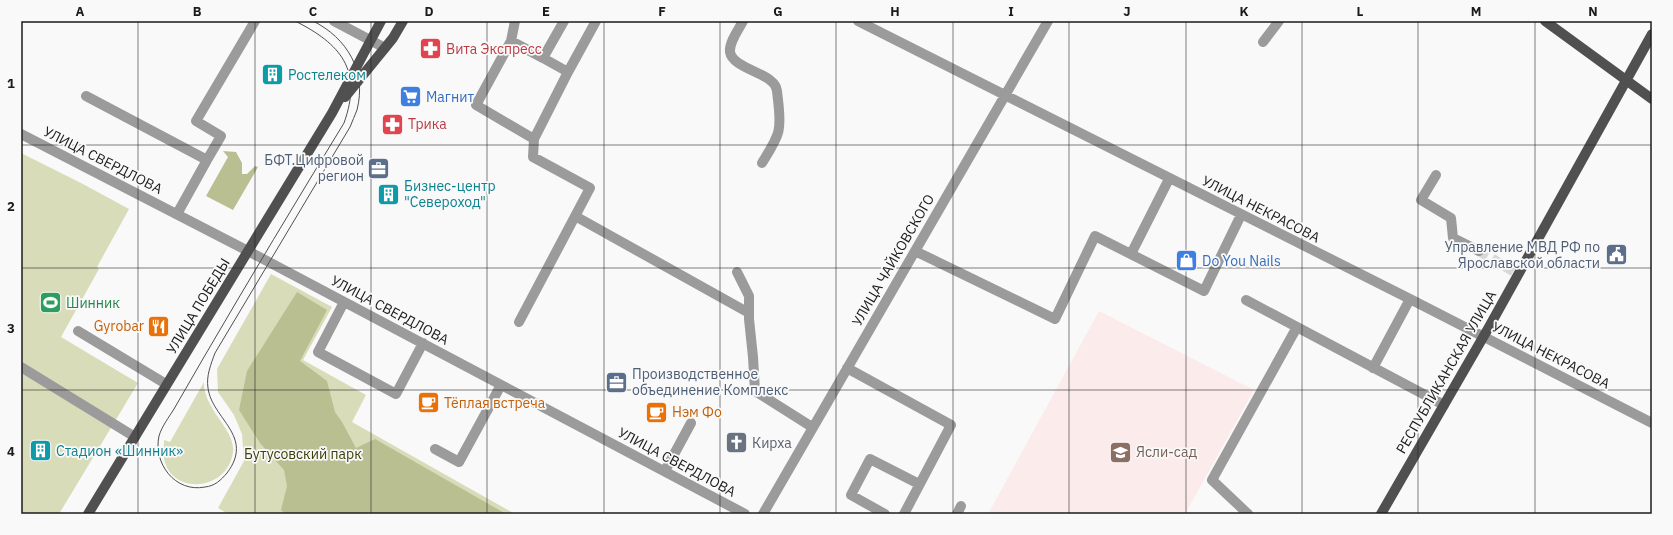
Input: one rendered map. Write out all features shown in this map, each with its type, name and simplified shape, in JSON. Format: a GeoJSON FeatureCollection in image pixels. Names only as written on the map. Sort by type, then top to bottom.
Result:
{"type":"FeatureCollection","features":[{"type":"Feature","properties":{"kind":"main road","name":"УЛИЦА ПОБЕДЫ"},"geometry":{"type":"LineString","coordinates":[[88,514],[332,113],[381,21]]}},
{"type":"Feature","properties":{"kind":"main road","name":"УЛИЦА ПОБЕДЫ"},"geometry":{"type":"LineString","coordinates":[[332,113],[385,48],[403,21]]}},
{"type":"Feature","properties":{"kind":"main road"},"geometry":{"type":"LineString","coordinates":[[1545,21],[1652,99]]}},
{"type":"Feature","properties":{"kind":"main road","name":"РЕСПУБЛИКАНСКАЯ УЛИЦА"},"geometry":{"type":"LineString","coordinates":[[1381,514],[1483,336],[1652,34]]}},
{"type":"Feature","properties":{"kind":"street"},"geometry":{"type":"LineString","coordinates":[[177,214],[221,136],[196,121],[255,21]]}},
{"type":"Feature","properties":{"kind":"street"},"geometry":{"type":"LineString","coordinates":[[334,21],[348,24],[370,40],[385,48]]}},
{"type":"Feature","properties":{"kind":"street"},"geometry":{"type":"LineString","coordinates":[[515,21],[511,42],[476,105],[534,138]]}},
{"type":"Feature","properties":{"kind":"street"},"geometry":{"type":"LineString","coordinates":[[543,58],[564,21]]}},
{"type":"Feature","properties":{"kind":"street"},"geometry":{"type":"LineString","coordinates":[[519,322],[590,188],[533,157],[534,138],[596,21]]}},
{"type":"Feature","properties":{"kind":"street"},"geometry":{"type":"LineString","coordinates":[[743,21],[731,47],[730,53],[733,59],[770,80],[777,89],[781,121],[780,129],[778,136],[762,163]]}},
{"type":"Feature","properties":{"kind":"street","name":"УЛИЦА НЕКРАСОВА"},"geometry":{"type":"LineString","coordinates":[[858,21],[874,25],[1005,96],[1410,299],[1652,423]]}},
{"type":"Feature","properties":{"kind":"street","name":"УЛИЦА ЧАЙКОВСКОГО"},"geometry":{"type":"LineString","coordinates":[[763,514],[1048,21]]}},
{"type":"Feature","properties":{"kind":"street"},"geometry":{"type":"LineString","coordinates":[[1262,42],[1278,21]]}},
{"type":"Feature","properties":{"kind":"street"},"geometry":{"type":"LineString","coordinates":[[511,42],[568,72]]}},
{"type":"Feature","properties":{"kind":"street"},"geometry":{"type":"LineString","coordinates":[[86,96],[207,160]]}},
{"type":"Feature","properties":{"kind":"street","name":"УЛИЦА СВЕРДЛОВА"},"geometry":{"type":"LineString","coordinates":[[21,134],[248,251],[745,514]]}},
{"type":"Feature","properties":{"kind":"street"},"geometry":{"type":"LineString","coordinates":[[1436,175],[1421,200],[1451,218],[1453,238],[1479,252]]}},
{"type":"Feature","properties":{"kind":"street"},"geometry":{"type":"LineString","coordinates":[[1131,254],[1169,178]]}},
{"type":"Feature","properties":{"kind":"street"},"geometry":{"type":"LineString","coordinates":[[915,251],[1055,319],[1095,236],[1204,291],[1241,214]]}},
{"type":"Feature","properties":{"kind":"street"},"geometry":{"type":"LineString","coordinates":[[575,216],[749,313]]}},
{"type":"Feature","properties":{"kind":"street"},"geometry":{"type":"LineString","coordinates":[[737,272],[749,296],[755,391],[812,427]]}},
{"type":"Feature","properties":{"kind":"street"},"geometry":{"type":"LineString","coordinates":[[1374,368],[1410,299]]}},
{"type":"Feature","properties":{"kind":"street"},"geometry":{"type":"LineString","coordinates":[[1246,300],[1444,405]]}},
{"type":"Feature","properties":{"kind":"street"},"geometry":{"type":"LineString","coordinates":[[344,302],[318,352],[396,394],[423,343]]}},
{"type":"Feature","properties":{"kind":"street"},"geometry":{"type":"LineString","coordinates":[[1248,514],[1212,480],[1297,327]]}},
{"type":"Feature","properties":{"kind":"street"},"geometry":{"type":"LineString","coordinates":[[78,331],[166,384]]}},
{"type":"Feature","properties":{"kind":"street"},"geometry":{"type":"LineString","coordinates":[[21,367],[134,437]]}},
{"type":"Feature","properties":{"kind":"street"},"geometry":{"type":"LineString","coordinates":[[847,368],[951,425],[904,514]]}},
{"type":"Feature","properties":{"kind":"street"},"geometry":{"type":"LineString","coordinates":[[435,449],[459,462],[502,385]]}},
{"type":"Feature","properties":{"kind":"street"},"geometry":{"type":"LineString","coordinates":[[665,471],[691,423]]}},
{"type":"Feature","properties":{"kind":"street"},"geometry":{"type":"LineString","coordinates":[[886,514],[851,496],[870,459],[919,484]]}},
{"type":"Feature","properties":{"kind":"shaded area","name":"Ясли-сад"},"geometry":{"type":"Polygon","coordinates":[[[1099,311],[1254,390],[1185,514],[988,514],[1099,311]]]}},
{"type":"Feature","properties":{"kind":"green space"},"geometry":{"type":"Polygon","coordinates":[[[223,151],[236,152],[242,163],[242,174],[247,174],[255,166],[258,167],[233,210],[206,196],[228,157],[223,151]]]}},
{"type":"Feature","properties":{"kind":"green space","name":"Шинник"},"geometry":{"type":"Polygon","coordinates":[[[21,153],[129,209],[97,267],[99,269],[61,337],[138,383],[59,514],[21,514],[21,153]]]}},
{"type":"Feature","properties":{"kind":"green space","name":"Бутусовский парк"},"geometry":{"type":"Polygon","coordinates":[[[271,274],[332,307],[303,360],[366,395],[352,422],[515,514],[228,514],[218,508],[244,461],[242,434],[234,415],[218,392],[217,369],[271,274]]]}},
{"type":"Feature","properties":{"kind":"green space","name":"Бутусовский парк"},"geometry":{"type":"Polygon","coordinates":[[[297,292],[327,310],[300,361],[327,381],[335,412],[356,448],[375,439],[506,514],[285,514],[281,510],[287,486],[284,470],[260,443],[239,410],[247,371],[297,292]]]}},
{"type":"Feature","properties":{"kind":"green space"},"geometry":{"type":"Polygon","coordinates":[[[204,382],[205,392],[209,401],[230,436],[233,444],[233,452],[229,465],[221,475],[211,481],[200,484],[188,483],[177,479],[169,471],[164,459],[164,440],[170,442],[204,382]]]}},
{"type":"Feature","properties":{"kind":"tunnel"},"geometry":{"type":"LineString","coordinates":[[1479,251],[1518,274]]}},
{"type":"Feature","properties":{"kind":"tram line"},"geometry":{"type":"LineString","coordinates":[[295,21],[325,39],[336,49],[344,61],[349,74],[351,88],[349,104],[344,123],[160,432],[158,446],[159,456],[163,466],[168,474],[176,481],[194,488],[209,486],[220,480],[227,473],[234,460],[236,448],[230,428],[211,399],[208,388],[208,375],[215,353],[350,127],[357,110],[359,82],[352,57],[336,37],[313,21]]}},
{"type":"Feature","properties":{"kind":"place","name":"Вита Экспресс"},"geometry":{"type":"Point","coordinates":[430,49]}},
{"type":"Feature","properties":{"kind":"place","name":"Ростелеком"},"geometry":{"type":"Point","coordinates":[272,75]}},
{"type":"Feature","properties":{"kind":"place","name":"Магнит"},"geometry":{"type":"Point","coordinates":[411,97]}},
{"type":"Feature","properties":{"kind":"place","name":"Трика"},"geometry":{"type":"Point","coordinates":[393,124]}},
{"type":"Feature","properties":{"kind":"place","name":"БФТ.Цифровой регион"},"geometry":{"type":"Point","coordinates":[379,168]}},
{"type":"Feature","properties":{"kind":"place","name":"Бизнес-центр \"Североход\""},"geometry":{"type":"Point","coordinates":[388,194]}},
{"type":"Feature","properties":{"kind":"place","name":"Управление МВД РФ по Ярославской области"},"geometry":{"type":"Point","coordinates":[1616,255]}},
{"type":"Feature","properties":{"kind":"place","name":"Do You Nails"},"geometry":{"type":"Point","coordinates":[1187,261]}},
{"type":"Feature","properties":{"kind":"place","name":"Шинник"},"geometry":{"type":"Point","coordinates":[50,303]}},
{"type":"Feature","properties":{"kind":"place","name":"Gyrobar"},"geometry":{"type":"Point","coordinates":[159,326]}},
{"type":"Feature","properties":{"kind":"place","name":"Производственное объединение Комплекс"},"geometry":{"type":"Point","coordinates":[616,382]}},
{"type":"Feature","properties":{"kind":"place","name":"Тёплая встреча"},"geometry":{"type":"Point","coordinates":[429,403]}},
{"type":"Feature","properties":{"kind":"place","name":"Нэм Фо"},"geometry":{"type":"Point","coordinates":[656,412]}},
{"type":"Feature","properties":{"kind":"place","name":"Кирха"},"geometry":{"type":"Point","coordinates":[736,443]}},
{"type":"Feature","properties":{"kind":"place","name":"Стадион «Шинник»"},"geometry":{"type":"Point","coordinates":[40,451]}},
{"type":"Feature","properties":{"kind":"place","name":"Ясли-сад"},"geometry":{"type":"Point","coordinates":[1120,452]}}]}
